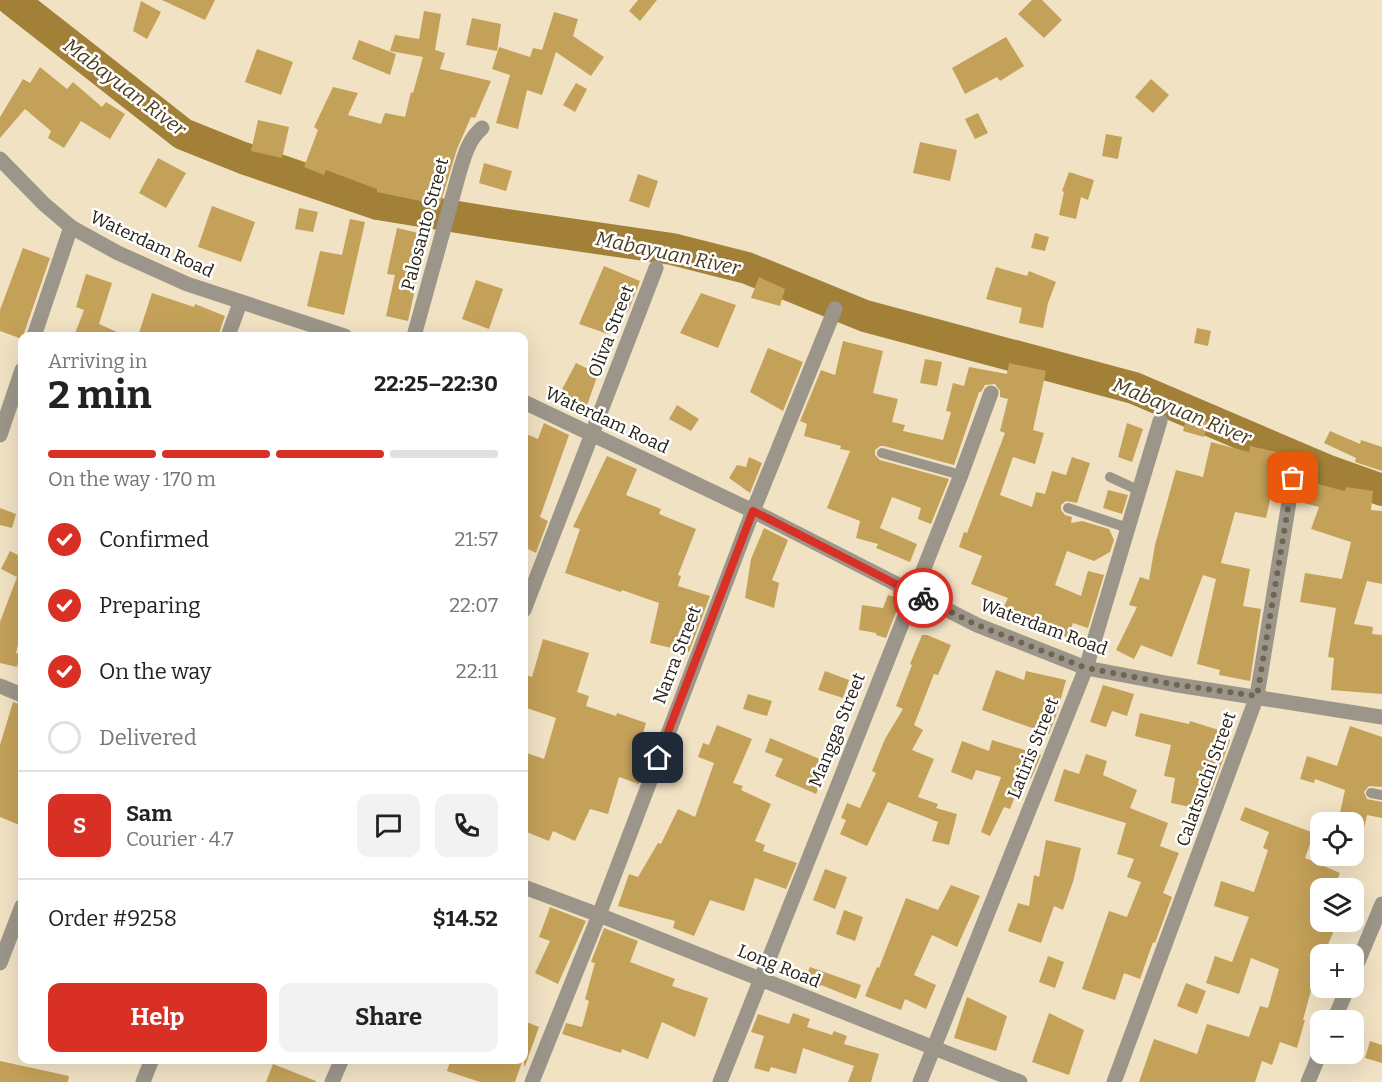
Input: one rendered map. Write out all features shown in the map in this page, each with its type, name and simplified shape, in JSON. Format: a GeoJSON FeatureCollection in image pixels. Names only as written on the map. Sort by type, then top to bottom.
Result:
{"type":"FeatureCollection","features":[{"type":"Feature","properties":{"kind":"street","name":"Palosanto Street"},"geometry":{"type":"LineString","coordinates":[[415,332],[467,149],[474,135],[482,128]]}},
{"type":"Feature","properties":{"kind":"street","name":"Waterdam Road"},"geometry":{"type":"LineString","coordinates":[[0,159],[44,204],[71,227],[118,254],[187,285],[332,332]]}},
{"type":"Feature","properties":{"kind":"street"},"geometry":{"type":"LineString","coordinates":[[35,332],[71,227]]}},
{"type":"Feature","properties":{"kind":"street","name":"Oliva Street"},"geometry":{"type":"LineString","coordinates":[[528,600],[656,268]]}},
{"type":"Feature","properties":{"kind":"street"},"geometry":{"type":"LineString","coordinates":[[229,332],[240,303]]}},
{"type":"Feature","properties":{"kind":"street","name":"Narra Street"},"geometry":{"type":"LineString","coordinates":[[532,1082],[599,915],[753,511],[835,309]]}},
{"type":"Feature","properties":{"kind":"street"},"geometry":{"type":"LineString","coordinates":[[0,435],[18,382]]}},
{"type":"Feature","properties":{"kind":"street","name":"Mangga Street"},"geometry":{"type":"LineString","coordinates":[[720,1082],[961,475],[991,393]]}},
{"type":"Feature","properties":{"kind":"street","name":"Waterdam Road"},"geometry":{"type":"LineString","coordinates":[[528,404],[753,511],[977,625],[1086,668],[1171,684],[1382,717]]}},
{"type":"Feature","properties":{"kind":"street","name":"Latiris Street"},"geometry":{"type":"LineString","coordinates":[[920,1082],[1086,668],[1160,421]]}},
{"type":"Feature","properties":{"kind":"street","name":"Calatsuchi Street"},"geometry":{"type":"LineString","coordinates":[[1113,1082],[1257,696],[1293,478]]}},
{"type":"Feature","properties":{"kind":"street"},"geometry":{"type":"LineString","coordinates":[[0,686],[18,693]]}},
{"type":"Feature","properties":{"kind":"street","name":"Long Road"},"geometry":{"type":"LineString","coordinates":[[528,888],[1020,1082]]}},
{"type":"Feature","properties":{"kind":"street"},"geometry":{"type":"LineString","coordinates":[[1364,947],[1382,904]]}},
{"type":"Feature","properties":{"kind":"street"},"geometry":{"type":"LineString","coordinates":[[0,963],[18,916]]}},
{"type":"Feature","properties":{"kind":"street"},"geometry":{"type":"LineString","coordinates":[[143,1082],[150,1064]]}},
{"type":"Feature","properties":{"kind":"street"},"geometry":{"type":"LineString","coordinates":[[332,1082],[340,1064]]}},
{"type":"Feature","properties":{"kind":"street"},"geometry":{"type":"LineString","coordinates":[[1308,1082],[1315,1064]]}},
{"type":"Feature","properties":{"kind":"lane"},"geometry":{"type":"LineString","coordinates":[[882,453],[961,475]]}},
{"type":"Feature","properties":{"kind":"lane"},"geometry":{"type":"LineString","coordinates":[[1110,477],[1140,491]]}},
{"type":"Feature","properties":{"kind":"lane"},"geometry":{"type":"LineString","coordinates":[[1068,508],[1128,528]]}},
{"type":"Feature","properties":{"kind":"building"},"geometry":{"type":"Polygon","coordinates":[[[162,0],[215,0],[205,20],[162,0]]]}},
{"type":"Feature","properties":{"kind":"building"},"geometry":{"type":"Polygon","coordinates":[[[638,0],[657,0],[640,21],[629,11],[638,0]]]}},
{"type":"Feature","properties":{"kind":"building"},"geometry":{"type":"Polygon","coordinates":[[[1032,0],[1042,0],[1062,20],[1044,38],[1018,14],[1032,0]]]}},
{"type":"Feature","properties":{"kind":"building"},"geometry":{"type":"Polygon","coordinates":[[[141,1],[161,12],[147,39],[133,31],[141,1]]]}},
{"type":"Feature","properties":{"kind":"building"},"geometry":{"type":"Polygon","coordinates":[[[424,11],[441,14],[435,50],[445,53],[440,69],[491,81],[475,118],[471,117],[457,149],[440,205],[377,192],[377,189],[326,170],[324,175],[304,167],[318,130],[314,127],[333,87],[358,93],[348,115],[381,124],[385,113],[405,117],[423,57],[390,51],[395,35],[419,39],[424,11]]]}},
{"type":"Feature","properties":{"kind":"building"},"geometry":{"type":"Polygon","coordinates":[[[554,12],[578,19],[573,36],[604,57],[591,76],[556,52],[542,95],[527,90],[518,129],[496,123],[510,75],[492,69],[499,47],[530,57],[533,48],[542,50],[554,12]]]}},
{"type":"Feature","properties":{"kind":"building"},"geometry":{"type":"Polygon","coordinates":[[[472,18],[501,24],[497,51],[466,45],[472,18]]]}},
{"type":"Feature","properties":{"kind":"building"},"geometry":{"type":"Polygon","coordinates":[[[1006,37],[1024,66],[1000,81],[997,77],[965,94],[952,68],[1006,37]]]}},
{"type":"Feature","properties":{"kind":"building"},"geometry":{"type":"Polygon","coordinates":[[[359,40],[396,54],[390,75],[352,59],[359,40]]]}},
{"type":"Feature","properties":{"kind":"building"},"geometry":{"type":"Polygon","coordinates":[[[257,49],[293,62],[281,95],[245,82],[257,49]]]}},
{"type":"Feature","properties":{"kind":"building"},"geometry":{"type":"Polygon","coordinates":[[[40,67],[67,89],[73,82],[102,107],[106,102],[125,114],[110,139],[81,121],[64,148],[48,138],[51,131],[25,109],[0,138],[0,117],[23,79],[30,83],[40,67]]]}},
{"type":"Feature","properties":{"kind":"building"},"geometry":{"type":"Polygon","coordinates":[[[1151,79],[1169,95],[1153,113],[1135,97],[1151,79]]]}},
{"type":"Feature","properties":{"kind":"building"},"geometry":{"type":"Polygon","coordinates":[[[576,83],[587,89],[575,112],[563,105],[576,83]]]}},
{"type":"Feature","properties":{"kind":"building"},"geometry":{"type":"Polygon","coordinates":[[[978,113],[988,133],[975,139],[965,119],[978,113]]]}},
{"type":"Feature","properties":{"kind":"building"},"geometry":{"type":"Polygon","coordinates":[[[258,120],[289,127],[282,158],[251,151],[258,120]]]}},
{"type":"Feature","properties":{"kind":"building"},"geometry":{"type":"Polygon","coordinates":[[[1106,134],[1122,137],[1118,159],[1102,156],[1106,134]]]}},
{"type":"Feature","properties":{"kind":"building"},"geometry":{"type":"Polygon","coordinates":[[[920,142],[957,150],[950,181],[913,173],[920,142]]]}},
{"type":"Feature","properties":{"kind":"building"},"geometry":{"type":"Polygon","coordinates":[[[158,158],[186,173],[166,208],[139,193],[158,158]]]}},
{"type":"Feature","properties":{"kind":"building"},"geometry":{"type":"Polygon","coordinates":[[[484,163],[512,171],[506,191],[479,183],[484,163]]]}},
{"type":"Feature","properties":{"kind":"building"},"geometry":{"type":"Polygon","coordinates":[[[1069,172],[1094,180],[1088,200],[1081,197],[1076,219],[1059,215],[1064,192],[1062,191],[1069,172]]]}},
{"type":"Feature","properties":{"kind":"building"},"geometry":{"type":"Polygon","coordinates":[[[638,174],[658,181],[649,208],[629,201],[638,174]]]}},
{"type":"Feature","properties":{"kind":"building"},"geometry":{"type":"Polygon","coordinates":[[[212,206],[255,222],[241,262],[198,247],[212,206]]]}},
{"type":"Feature","properties":{"kind":"building"},"geometry":{"type":"Polygon","coordinates":[[[299,208],[318,212],[313,232],[295,229],[299,208]]]}},
{"type":"Feature","properties":{"kind":"building"},"geometry":{"type":"Polygon","coordinates":[[[350,219],[365,222],[344,315],[307,306],[320,251],[342,255],[350,219]]]}},
{"type":"Feature","properties":{"kind":"building"},"geometry":{"type":"Polygon","coordinates":[[[397,228],[427,235],[408,321],[386,316],[395,275],[387,274],[397,228]]]}},
{"type":"Feature","properties":{"kind":"building"},"geometry":{"type":"Polygon","coordinates":[[[1035,233],[1049,237],[1045,251],[1031,248],[1035,233]]]}},
{"type":"Feature","properties":{"kind":"building"},"geometry":{"type":"Polygon","coordinates":[[[23,248],[50,258],[24,332],[18,332],[18,338],[0,331],[0,310],[23,248]]]}},
{"type":"Feature","properties":{"kind":"building"},"geometry":{"type":"Polygon","coordinates":[[[604,266],[640,281],[628,312],[617,308],[608,334],[579,324],[604,266]]]}},
{"type":"Feature","properties":{"kind":"building"},"geometry":{"type":"Polygon","coordinates":[[[996,267],[1027,276],[1029,271],[1056,282],[1048,303],[1043,328],[1019,323],[1022,308],[986,299],[996,267]]]}},
{"type":"Feature","properties":{"kind":"building"},"geometry":{"type":"Polygon","coordinates":[[[86,274],[112,283],[99,324],[117,332],[76,332],[84,310],[76,307],[86,274]]]}},
{"type":"Feature","properties":{"kind":"building"},"geometry":{"type":"Polygon","coordinates":[[[759,277],[785,289],[780,306],[751,298],[759,277]]]}},
{"type":"Feature","properties":{"kind":"building"},"geometry":{"type":"Polygon","coordinates":[[[476,280],[503,289],[489,329],[462,319],[476,280]]]}},
{"type":"Feature","properties":{"kind":"building"},"geometry":{"type":"Polygon","coordinates":[[[152,293],[194,307],[195,304],[225,316],[219,332],[139,332],[152,293]]]}},
{"type":"Feature","properties":{"kind":"building"},"geometry":{"type":"Polygon","coordinates":[[[701,293],[736,305],[718,348],[680,333],[701,293]]]}},
{"type":"Feature","properties":{"kind":"building"},"geometry":{"type":"Polygon","coordinates":[[[1197,328],[1211,331],[1208,346],[1194,343],[1197,328]]]}},
{"type":"Feature","properties":{"kind":"building"},"geometry":{"type":"Polygon","coordinates":[[[843,341],[883,351],[873,393],[898,399],[892,422],[905,425],[903,431],[943,440],[951,412],[946,411],[953,383],[964,386],[969,367],[1007,374],[1009,363],[1046,371],[1033,430],[1044,433],[1035,464],[1013,457],[1000,495],[1032,507],[1036,492],[1045,494],[1052,471],[1066,475],[1072,457],[1090,463],[1077,503],[1066,501],[1061,505],[1061,510],[1065,515],[1072,517],[1071,523],[1082,521],[1109,529],[1114,540],[1110,552],[1094,561],[1067,551],[1055,585],[1081,596],[1088,571],[1104,575],[1088,628],[1073,623],[1067,637],[1002,611],[1008,598],[971,584],[982,556],[959,547],[964,532],[967,533],[1005,433],[1000,431],[1008,399],[1000,397],[1000,391],[995,384],[985,385],[979,392],[954,465],[884,446],[875,450],[875,455],[880,460],[949,479],[931,524],[918,519],[921,508],[892,497],[880,528],[917,544],[910,562],[876,548],[878,544],[856,538],[860,521],[827,508],[850,451],[840,449],[841,446],[804,436],[807,424],[800,421],[821,370],[835,375],[843,341]]]}},
{"type":"Feature","properties":{"kind":"building"},"geometry":{"type":"Polygon","coordinates":[[[768,348],[803,362],[783,411],[750,392],[768,348]]]}},
{"type":"Feature","properties":{"kind":"building"},"geometry":{"type":"Polygon","coordinates":[[[925,359],[942,362],[937,386],[920,383],[925,359]]]}},
{"type":"Feature","properties":{"kind":"building"},"geometry":{"type":"Polygon","coordinates":[[[576,363],[598,374],[585,411],[558,397],[576,363]]]}},
{"type":"Feature","properties":{"kind":"building"},"geometry":{"type":"Polygon","coordinates":[[[677,405],[699,419],[691,431],[669,419],[677,405]]]}},
{"type":"Feature","properties":{"kind":"building"},"geometry":{"type":"Polygon","coordinates":[[[1187,416],[1208,422],[1204,437],[1183,431],[1187,416]]]}},
{"type":"Feature","properties":{"kind":"building"},"geometry":{"type":"Polygon","coordinates":[[[544,423],[569,435],[540,517],[548,521],[536,553],[528,549],[528,435],[538,439],[544,423]]]}},
{"type":"Feature","properties":{"kind":"building"},"geometry":{"type":"Polygon","coordinates":[[[1127,423],[1143,429],[1132,462],[1118,457],[1127,423]]]}},
{"type":"Feature","properties":{"kind":"building"},"geometry":{"type":"Polygon","coordinates":[[[1330,431],[1360,444],[1361,440],[1382,447],[1382,471],[1355,462],[1356,458],[1324,443],[1330,431]]]}},
{"type":"Feature","properties":{"kind":"building"},"geometry":{"type":"Polygon","coordinates":[[[1211,442],[1249,452],[1250,446],[1281,453],[1266,518],[1235,512],[1221,563],[1250,569],[1243,606],[1261,609],[1250,681],[1219,675],[1220,670],[1197,664],[1216,579],[1203,575],[1172,657],[1141,645],[1134,659],[1116,650],[1137,607],[1129,605],[1140,577],[1149,580],[1155,545],[1176,470],[1203,477],[1211,442]]]}},
{"type":"Feature","properties":{"kind":"building"},"geometry":{"type":"Polygon","coordinates":[[[607,456],[637,469],[626,495],[661,509],[659,514],[696,529],[678,575],[681,576],[678,586],[710,596],[689,652],[650,643],[659,603],[565,573],[580,529],[573,527],[607,456]]]}},
{"type":"Feature","properties":{"kind":"building"},"geometry":{"type":"Polygon","coordinates":[[[749,457],[762,463],[750,493],[729,478],[737,465],[746,467],[749,457]]]}},
{"type":"Feature","properties":{"kind":"building"},"geometry":{"type":"Polygon","coordinates":[[[1309,482],[1345,491],[1346,487],[1373,491],[1371,510],[1382,511],[1382,584],[1367,581],[1354,624],[1373,627],[1372,634],[1382,635],[1382,694],[1331,690],[1334,658],[1328,657],[1336,608],[1300,602],[1305,573],[1342,579],[1351,542],[1311,529],[1319,507],[1304,503],[1309,482]]]}},
{"type":"Feature","properties":{"kind":"building"},"geometry":{"type":"Polygon","coordinates":[[[1108,490],[1128,495],[1122,514],[1103,508],[1108,490]]]}},
{"type":"Feature","properties":{"kind":"building"},"geometry":{"type":"Polygon","coordinates":[[[0,508],[16,514],[12,528],[0,525],[0,508]]]}},
{"type":"Feature","properties":{"kind":"building"},"geometry":{"type":"Polygon","coordinates":[[[764,528],[788,540],[772,580],[779,583],[774,608],[745,598],[751,559],[764,528]]]}},
{"type":"Feature","properties":{"kind":"building"},"geometry":{"type":"Polygon","coordinates":[[[10,551],[18,555],[17,667],[0,663],[0,622],[17,577],[1,569],[10,551]]]}},
{"type":"Feature","properties":{"kind":"building"},"geometry":{"type":"Polygon","coordinates":[[[888,595],[901,599],[886,638],[876,633],[859,630],[862,605],[883,608],[888,595]]]}},
{"type":"Feature","properties":{"kind":"building"},"geometry":{"type":"Polygon","coordinates":[[[922,635],[951,645],[938,675],[934,674],[914,725],[923,730],[912,750],[934,759],[918,797],[938,804],[936,808],[957,814],[949,845],[932,841],[938,822],[888,802],[867,846],[840,834],[846,820],[841,818],[847,803],[860,808],[876,773],[872,771],[885,739],[903,709],[896,706],[922,635]]]}},
{"type":"Feature","properties":{"kind":"building"},"geometry":{"type":"Polygon","coordinates":[[[543,639],[589,653],[577,692],[589,696],[586,706],[646,723],[638,750],[650,754],[639,784],[619,777],[608,814],[590,809],[575,841],[553,831],[549,841],[528,833],[528,753],[544,759],[556,718],[528,708],[528,676],[532,677],[543,639]]]}},
{"type":"Feature","properties":{"kind":"building"},"geometry":{"type":"Polygon","coordinates":[[[996,670],[1024,680],[1026,671],[1066,680],[1049,734],[982,710],[996,670]]]}},
{"type":"Feature","properties":{"kind":"building"},"geometry":{"type":"Polygon","coordinates":[[[825,671],[849,680],[843,698],[818,690],[825,671]]]}},
{"type":"Feature","properties":{"kind":"building"},"geometry":{"type":"Polygon","coordinates":[[[1103,685],[1134,694],[1127,716],[1112,711],[1106,727],[1090,722],[1103,685]]]}},
{"type":"Feature","properties":{"kind":"building"},"geometry":{"type":"Polygon","coordinates":[[[748,694],[772,701],[767,716],[743,709],[748,694]]]}},
{"type":"Feature","properties":{"kind":"building"},"geometry":{"type":"Polygon","coordinates":[[[13,702],[18,704],[18,824],[0,817],[0,745],[13,702]]]}},
{"type":"Feature","properties":{"kind":"building"},"geometry":{"type":"Polygon","coordinates":[[[1140,713],[1189,724],[1190,721],[1222,731],[1221,738],[1230,740],[1210,796],[1203,794],[1200,809],[1171,803],[1175,778],[1164,776],[1171,745],[1135,736],[1140,713]]]}},
{"type":"Feature","properties":{"kind":"building"},"geometry":{"type":"Polygon","coordinates":[[[717,725],[752,739],[733,783],[743,786],[741,790],[771,804],[755,841],[765,845],[763,851],[797,863],[786,889],[755,878],[744,911],[710,900],[694,936],[673,928],[675,921],[618,906],[629,874],[638,877],[658,843],[661,844],[678,809],[695,817],[714,763],[698,757],[703,743],[709,745],[717,725]]]}},
{"type":"Feature","properties":{"kind":"building"},"geometry":{"type":"Polygon","coordinates":[[[1350,726],[1382,737],[1382,787],[1369,786],[1364,792],[1367,799],[1382,802],[1382,818],[1367,815],[1364,828],[1364,812],[1340,812],[1345,790],[1315,779],[1314,783],[1300,779],[1307,756],[1337,766],[1350,726]]]}},
{"type":"Feature","properties":{"kind":"building"},"geometry":{"type":"Polygon","coordinates":[[[770,738],[829,763],[816,794],[775,776],[783,759],[765,752],[770,738]]]}},
{"type":"Feature","properties":{"kind":"building"},"geometry":{"type":"Polygon","coordinates":[[[992,740],[1041,755],[1031,779],[1023,776],[1010,809],[1004,807],[990,836],[981,832],[1001,777],[976,770],[972,780],[951,772],[962,741],[989,751],[992,740]]]}},
{"type":"Feature","properties":{"kind":"building"},"geometry":{"type":"Polygon","coordinates":[[[1086,754],[1107,761],[1103,775],[1137,790],[1130,808],[1168,823],[1160,846],[1179,853],[1163,893],[1172,897],[1140,979],[1124,973],[1115,1000],[1082,989],[1109,911],[1127,917],[1141,882],[1127,877],[1134,859],[1117,854],[1126,823],[1054,801],[1064,769],[1079,774],[1086,754]]]}},
{"type":"Feature","properties":{"kind":"building"},"geometry":{"type":"Polygon","coordinates":[[[1245,807],[1310,831],[1310,844],[1305,858],[1310,860],[1310,866],[1324,866],[1340,873],[1338,878],[1310,878],[1310,932],[1333,932],[1328,944],[1310,944],[1310,994],[1297,1048],[1280,1042],[1272,1065],[1262,1061],[1255,1082],[1139,1082],[1154,1039],[1197,1054],[1207,1024],[1249,1037],[1260,1006],[1268,1008],[1279,969],[1251,958],[1239,994],[1206,983],[1215,956],[1232,962],[1249,917],[1214,906],[1221,881],[1254,892],[1268,850],[1263,848],[1269,832],[1240,820],[1245,807]]]}},
{"type":"Feature","properties":{"kind":"building"},"geometry":{"type":"Polygon","coordinates":[[[1046,840],[1081,848],[1063,910],[1054,906],[1041,943],[1008,931],[1018,903],[1029,906],[1034,875],[1039,877],[1046,840]]]}},
{"type":"Feature","properties":{"kind":"building"},"geometry":{"type":"Polygon","coordinates":[[[825,869],[847,877],[835,909],[813,900],[825,869]]]}},
{"type":"Feature","properties":{"kind":"building"},"geometry":{"type":"Polygon","coordinates":[[[951,885],[980,896],[957,947],[932,935],[914,975],[936,985],[926,1009],[905,999],[901,1010],[865,996],[877,967],[879,968],[906,898],[938,910],[951,885]]]}},
{"type":"Feature","properties":{"kind":"building"},"geometry":{"type":"Polygon","coordinates":[[[550,907],[586,921],[558,984],[535,973],[550,941],[539,937],[550,907]]]}},
{"type":"Feature","properties":{"kind":"building"},"geometry":{"type":"Polygon","coordinates":[[[844,910],[863,917],[855,941],[836,934],[844,910]]]}},
{"type":"Feature","properties":{"kind":"building"},"geometry":{"type":"Polygon","coordinates":[[[604,928],[638,941],[630,962],[675,979],[672,986],[708,998],[695,1037],[662,1022],[648,1059],[622,1049],[621,1053],[562,1034],[566,1023],[582,1027],[589,1001],[585,999],[595,963],[591,962],[604,928]]]}},
{"type":"Feature","properties":{"kind":"building"},"geometry":{"type":"Polygon","coordinates":[[[1048,956],[1064,962],[1055,988],[1039,982],[1048,956]]]}},
{"type":"Feature","properties":{"kind":"building"},"geometry":{"type":"Polygon","coordinates":[[[810,967],[861,985],[856,999],[821,985],[819,988],[804,982],[810,967]]]}},
{"type":"Feature","properties":{"kind":"building"},"geometry":{"type":"Polygon","coordinates":[[[1186,983],[1206,991],[1197,1014],[1177,1006],[1186,983]]]}},
{"type":"Feature","properties":{"kind":"building"},"geometry":{"type":"Polygon","coordinates":[[[967,997],[1007,1016],[996,1051],[954,1038],[967,997]]]}},
{"type":"Feature","properties":{"kind":"building"},"geometry":{"type":"Polygon","coordinates":[[[793,1013],[810,1019],[807,1027],[832,1035],[834,1031],[847,1036],[844,1044],[879,1054],[871,1082],[848,1082],[854,1066],[803,1048],[796,1074],[771,1067],[769,1072],[754,1068],[764,1036],[751,1032],[758,1014],[789,1024],[793,1013]]]}},
{"type":"Feature","properties":{"kind":"building"},"geometry":{"type":"Polygon","coordinates":[[[1049,1013],[1084,1030],[1069,1075],[1032,1062],[1049,1013]]]}},
{"type":"Feature","properties":{"kind":"building"},"geometry":{"type":"Polygon","coordinates":[[[528,1023],[539,1027],[528,1058],[528,1023]]]}},
{"type":"Feature","properties":{"kind":"building"},"geometry":{"type":"Polygon","coordinates":[[[1370,1041],[1382,1045],[1382,1063],[1365,1058],[1370,1041]]]}},
{"type":"Feature","properties":{"kind":"building"},"geometry":{"type":"Polygon","coordinates":[[[0,1061],[69,1076],[68,1082],[0,1082],[0,1061]]]}},
{"type":"Feature","properties":{"kind":"building"},"geometry":{"type":"Polygon","coordinates":[[[273,1064],[316,1081],[316,1082],[266,1082],[273,1064]]]}},
{"type":"Feature","properties":{"kind":"building"},"geometry":{"type":"Polygon","coordinates":[[[449,1064],[521,1064],[515,1082],[480,1082],[447,1071],[449,1064]]]}},
{"type":"Feature","properties":{"kind":"waterway","name":"Mabayuan River"},"geometry":{"type":"LineString","coordinates":[[12,0],[183,134],[243,158],[378,204],[672,249],[747,268],[865,316],[1134,388],[1326,470],[1382,490]]}},
{"type":"Feature","properties":{"kind":"way so far"},"geometry":{"type":"LineString","coordinates":[[923,598],[977,625],[1086,668],[1171,684],[1257,696],[1293,478]]}},
{"type":"Feature","properties":{"kind":"route"},"geometry":{"type":"LineString","coordinates":[[658,758],[753,511],[923,598]]}}]}
